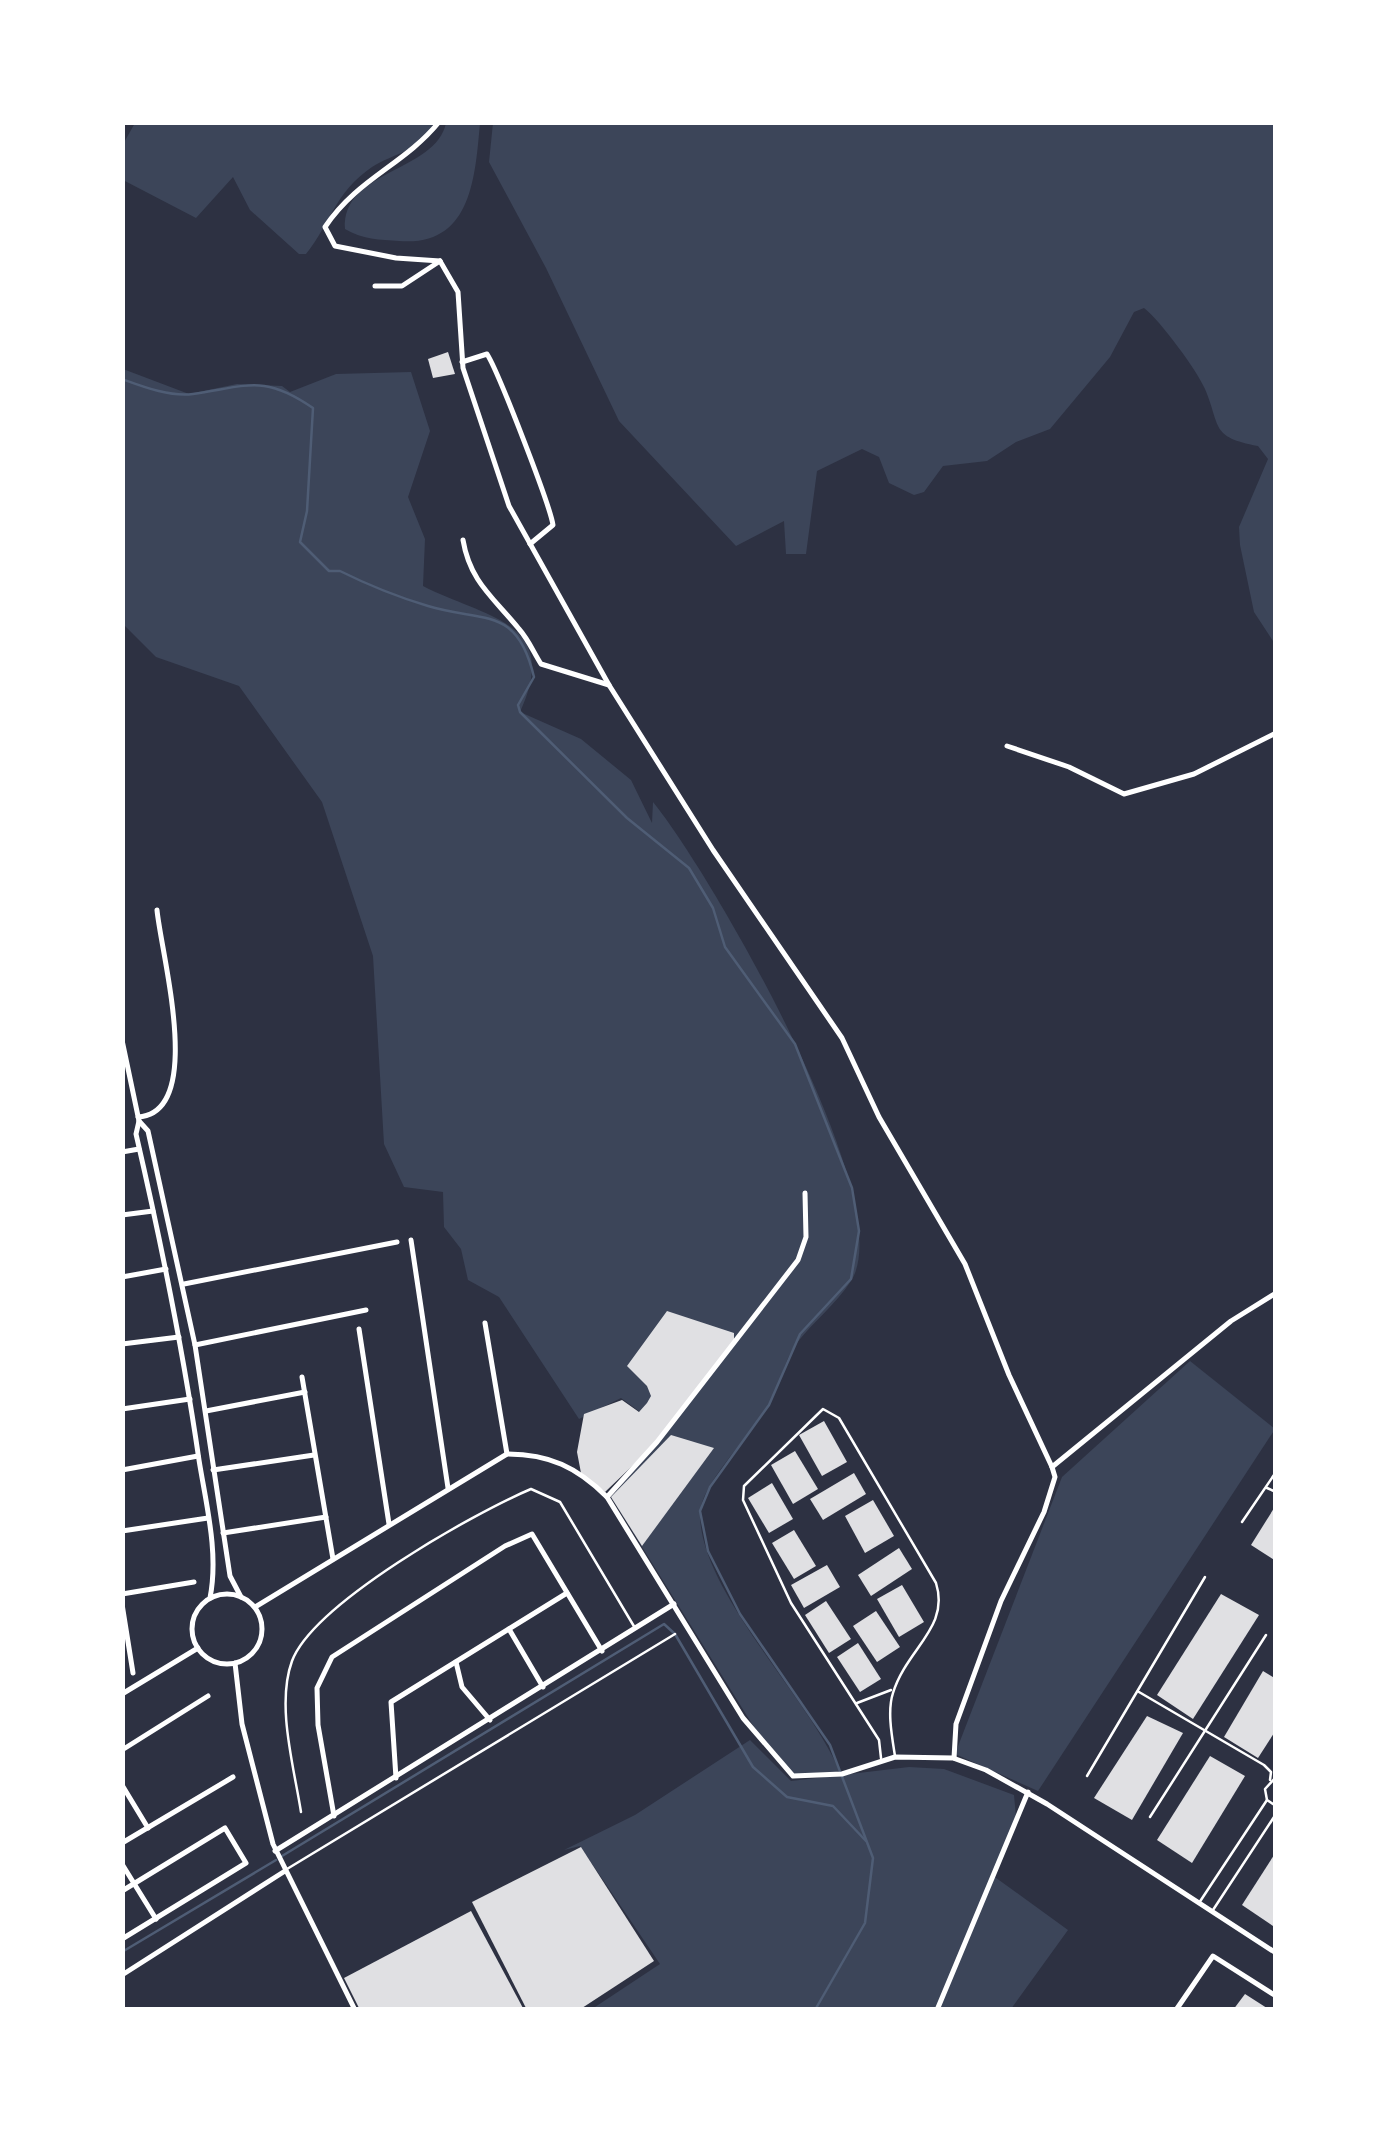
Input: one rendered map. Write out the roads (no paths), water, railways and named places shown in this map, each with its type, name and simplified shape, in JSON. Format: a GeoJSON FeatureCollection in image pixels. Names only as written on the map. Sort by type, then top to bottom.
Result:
{"type":"FeatureCollection","features":[{"type":"Feature","properties":{"kind":"street"},"geometry":{"type":"LineString","coordinates":[[439,122],[424,140],[345,197],[325,227],[335,246],[396,258],[440,261]]}},
{"type":"Feature","properties":{"kind":"street"},"geometry":{"type":"LineString","coordinates":[[375,286],[402,286],[440,261]]}},
{"type":"Feature","properties":{"kind":"street"},"geometry":{"type":"LineString","coordinates":[[440,261],[458,292],[462,362],[493,465],[530,544],[597,656],[610,686],[713,850],[842,1038],[880,1117],[966,1264],[1009,1375],[1052,1467],[1055,1478],[1044,1512],[1000,1601],[968,1689],[952,1739],[954,1758]]}},
{"type":"Feature","properties":{"kind":"street"},"geometry":{"type":"LineString","coordinates":[[462,362],[486,354],[497,369],[523,446],[551,509],[552,525],[530,544]]}},
{"type":"Feature","properties":{"kind":"street"},"geometry":{"type":"LineString","coordinates":[[463,540],[467,564],[480,588],[519,629],[542,664],[610,686]]}},
{"type":"Feature","properties":{"kind":"street"},"geometry":{"type":"LineString","coordinates":[[1007,746],[1068,767],[1124,794],[1194,774],[1276,733]]}},
{"type":"Feature","properties":{"kind":"street"},"geometry":{"type":"LineString","coordinates":[[138,1119],[150,1116],[165,1104],[178,1072],[157,910]]}},
{"type":"Feature","properties":{"kind":"street"},"geometry":{"type":"LineString","coordinates":[[122,1040],[140,1149],[180,1336],[208,1518],[214,1577],[210,1598],[192,1626],[198,1648],[224,1665],[253,1652],[260,1642],[262,1626],[255,1607],[240,1597],[230,1576],[184,1284],[148,1131],[138,1119]]}},
{"type":"Feature","properties":{"kind":"street"},"geometry":{"type":"LineString","coordinates":[[122,1152],[140,1149]]}},
{"type":"Feature","properties":{"kind":"street"},"geometry":{"type":"LineString","coordinates":[[607,1497],[644,1457],[798,1260],[806,1237],[805,1193]]}},
{"type":"Feature","properties":{"kind":"street"},"geometry":{"type":"LineString","coordinates":[[122,1215],[153,1210]]}},
{"type":"Feature","properties":{"kind":"street"},"geometry":{"type":"LineString","coordinates":[[410,1240],[448,1488]]}},
{"type":"Feature","properties":{"kind":"street"},"geometry":{"type":"LineString","coordinates":[[184,1284],[396,1242]]}},
{"type":"Feature","properties":{"kind":"street"},"geometry":{"type":"LineString","coordinates":[[122,1277],[166,1269]]}},
{"type":"Feature","properties":{"kind":"street"},"geometry":{"type":"LineString","coordinates":[[1052,1467],[1231,1321],[1276,1293]]}},
{"type":"Feature","properties":{"kind":"street"},"geometry":{"type":"LineString","coordinates":[[195,1345],[366,1310]]}},
{"type":"Feature","properties":{"kind":"street"},"geometry":{"type":"LineString","coordinates":[[485,1323],[507,1454]]}},
{"type":"Feature","properties":{"kind":"street"},"geometry":{"type":"LineString","coordinates":[[359,1329],[389,1524]]}},
{"type":"Feature","properties":{"kind":"street"},"geometry":{"type":"LineString","coordinates":[[122,1344],[180,1336]]}},
{"type":"Feature","properties":{"kind":"street"},"geometry":{"type":"LineString","coordinates":[[302,1378],[333,1559]]}},
{"type":"Feature","properties":{"kind":"street"},"geometry":{"type":"LineString","coordinates":[[206,1411],[305,1392]]}},
{"type":"Feature","properties":{"kind":"street"},"geometry":{"type":"LineString","coordinates":[[122,1409],[190,1399]]}},
{"type":"Feature","properties":{"kind":"street"},"geometry":{"type":"LineString","coordinates":[[255,1607],[507,1454],[536,1454],[557,1460],[584,1475],[607,1497],[743,1718],[793,1776],[842,1774],[895,1757],[954,1758],[1028,1792],[1276,1953]]}},
{"type":"Feature","properties":{"kind":"street"},"geometry":{"type":"LineString","coordinates":[[214,1470],[316,1455]]}},
{"type":"Feature","properties":{"kind":"street"},"geometry":{"type":"LineString","coordinates":[[122,1470],[199,1456]]}},
{"type":"Feature","properties":{"kind":"street"},"geometry":{"type":"LineString","coordinates":[[223,1533],[326,1517]]}},
{"type":"Feature","properties":{"kind":"street"},"geometry":{"type":"LineString","coordinates":[[122,1531],[208,1518]]}},
{"type":"Feature","properties":{"kind":"street"},"geometry":{"type":"LineString","coordinates":[[334,1816],[318,1725],[317,1688],[332,1657],[505,1546],[532,1534],[602,1651]]}},
{"type":"Feature","properties":{"kind":"street"},"geometry":{"type":"LineString","coordinates":[[122,1594],[194,1582]]}},
{"type":"Feature","properties":{"kind":"street"},"geometry":{"type":"LineString","coordinates":[[396,1778],[390,1702],[567,1593]]}},
{"type":"Feature","properties":{"kind":"street"},"geometry":{"type":"LineString","coordinates":[[210,1598],[240,1597]]}},
{"type":"Feature","properties":{"kind":"street"},"geometry":{"type":"LineString","coordinates":[[122,1604],[133,1673]]}},
{"type":"Feature","properties":{"kind":"street"},"geometry":{"type":"LineString","coordinates":[[276,1851],[674,1604]]}},
{"type":"Feature","properties":{"kind":"street"},"geometry":{"type":"LineString","coordinates":[[509,1629],[543,1688]]}},
{"type":"Feature","properties":{"kind":"street"},"geometry":{"type":"LineString","coordinates":[[122,1694],[198,1648]]}},
{"type":"Feature","properties":{"kind":"street"},"geometry":{"type":"LineString","coordinates":[[456,1662],[462,1688],[490,1720]]}},
{"type":"Feature","properties":{"kind":"street"},"geometry":{"type":"LineString","coordinates":[[235,1663],[255,1784],[276,1851],[356,2010]]}},
{"type":"Feature","properties":{"kind":"street"},"geometry":{"type":"LineString","coordinates":[[122,1750],[208,1696]]}},
{"type":"Feature","properties":{"kind":"street"},"geometry":{"type":"LineString","coordinates":[[122,1844],[233,1776]]}},
{"type":"Feature","properties":{"kind":"street"},"geometry":{"type":"LineString","coordinates":[[122,1785],[148,1828]]}},
{"type":"Feature","properties":{"kind":"street"},"geometry":{"type":"LineString","coordinates":[[938,2010],[1028,1792]]}},
{"type":"Feature","properties":{"kind":"street"},"geometry":{"type":"LineString","coordinates":[[122,1891],[224,1828],[246,1863],[122,1939]]}},
{"type":"Feature","properties":{"kind":"street"},"geometry":{"type":"LineString","coordinates":[[122,1864],[156,1919]]}},
{"type":"Feature","properties":{"kind":"street"},"geometry":{"type":"LineString","coordinates":[[122,1976],[285,1871]]}},
{"type":"Feature","properties":{"kind":"street"},"geometry":{"type":"LineString","coordinates":[[1176,2010],[1213,1956],[1276,1996]]}},
{"type":"Feature","properties":{"kind":"lane"},"geometry":{"type":"LineString","coordinates":[[882,1762],[878,1740],[791,1603],[743,1500],[744,1486],[823,1409],[839,1418],[936,1583],[942,1600],[942,1611],[909,1656],[894,1689],[895,1757]]}},
{"type":"Feature","properties":{"kind":"lane"},"geometry":{"type":"LineString","coordinates":[[1242,1522],[1276,1472]]}},
{"type":"Feature","properties":{"kind":"lane"},"geometry":{"type":"LineString","coordinates":[[1265,1487],[1276,1492]]}},
{"type":"Feature","properties":{"kind":"lane"},"geometry":{"type":"LineString","coordinates":[[302,1812],[290,1731],[288,1692],[292,1660],[314,1628],[360,1590],[501,1502],[531,1489],[560,1502],[636,1630]]}},
{"type":"Feature","properties":{"kind":"lane"},"geometry":{"type":"LineString","coordinates":[[1087,1776],[1205,1577]]}},
{"type":"Feature","properties":{"kind":"lane"},"geometry":{"type":"LineString","coordinates":[[285,1871],[675,1634]]}},
{"type":"Feature","properties":{"kind":"lane"},"geometry":{"type":"LineString","coordinates":[[1150,1818],[1266,1635]]}},
{"type":"Feature","properties":{"kind":"lane"},"geometry":{"type":"LineString","coordinates":[[855,1704],[894,1689]]}},
{"type":"Feature","properties":{"kind":"lane"},"geometry":{"type":"LineString","coordinates":[[1138,1691],[1268,1768],[1270,1780]]}},
{"type":"Feature","properties":{"kind":"lane"},"geometry":{"type":"LineString","coordinates":[[1276,1776],[1264,1789],[1267,1800],[1276,1806]]}},
{"type":"Feature","properties":{"kind":"lane"},"geometry":{"type":"LineString","coordinates":[[1199,1902],[1267,1800]]}},
{"type":"Feature","properties":{"kind":"lane"},"geometry":{"type":"LineString","coordinates":[[1212,1911],[1276,1814]]}},
{"type":"Feature","properties":{"kind":"waterway"},"geometry":{"type":"LineString","coordinates":[[122,379],[184,395],[255,385],[281,390],[313,408],[307,511],[300,542],[329,571],[340,571],[417,602],[508,627],[527,654],[534,677],[518,705],[520,712],[627,818],[689,868],[713,908],[725,947],[795,1044],[852,1188],[859,1231],[851,1279],[800,1334],[769,1405],[710,1487],[700,1511],[708,1551],[740,1614],[830,1745],[873,1858],[865,1923],[815,2010]]}},
{"type":"Feature","properties":{"kind":"waterway"},"geometry":{"type":"LineString","coordinates":[[282,1856],[664,1624],[675,1634],[753,1767],[787,1797],[833,1806],[866,1841]]}},
{"type":"Feature","properties":{"kind":"waterway"},"geometry":{"type":"LineString","coordinates":[[122,1952],[276,1860]]}}]}
